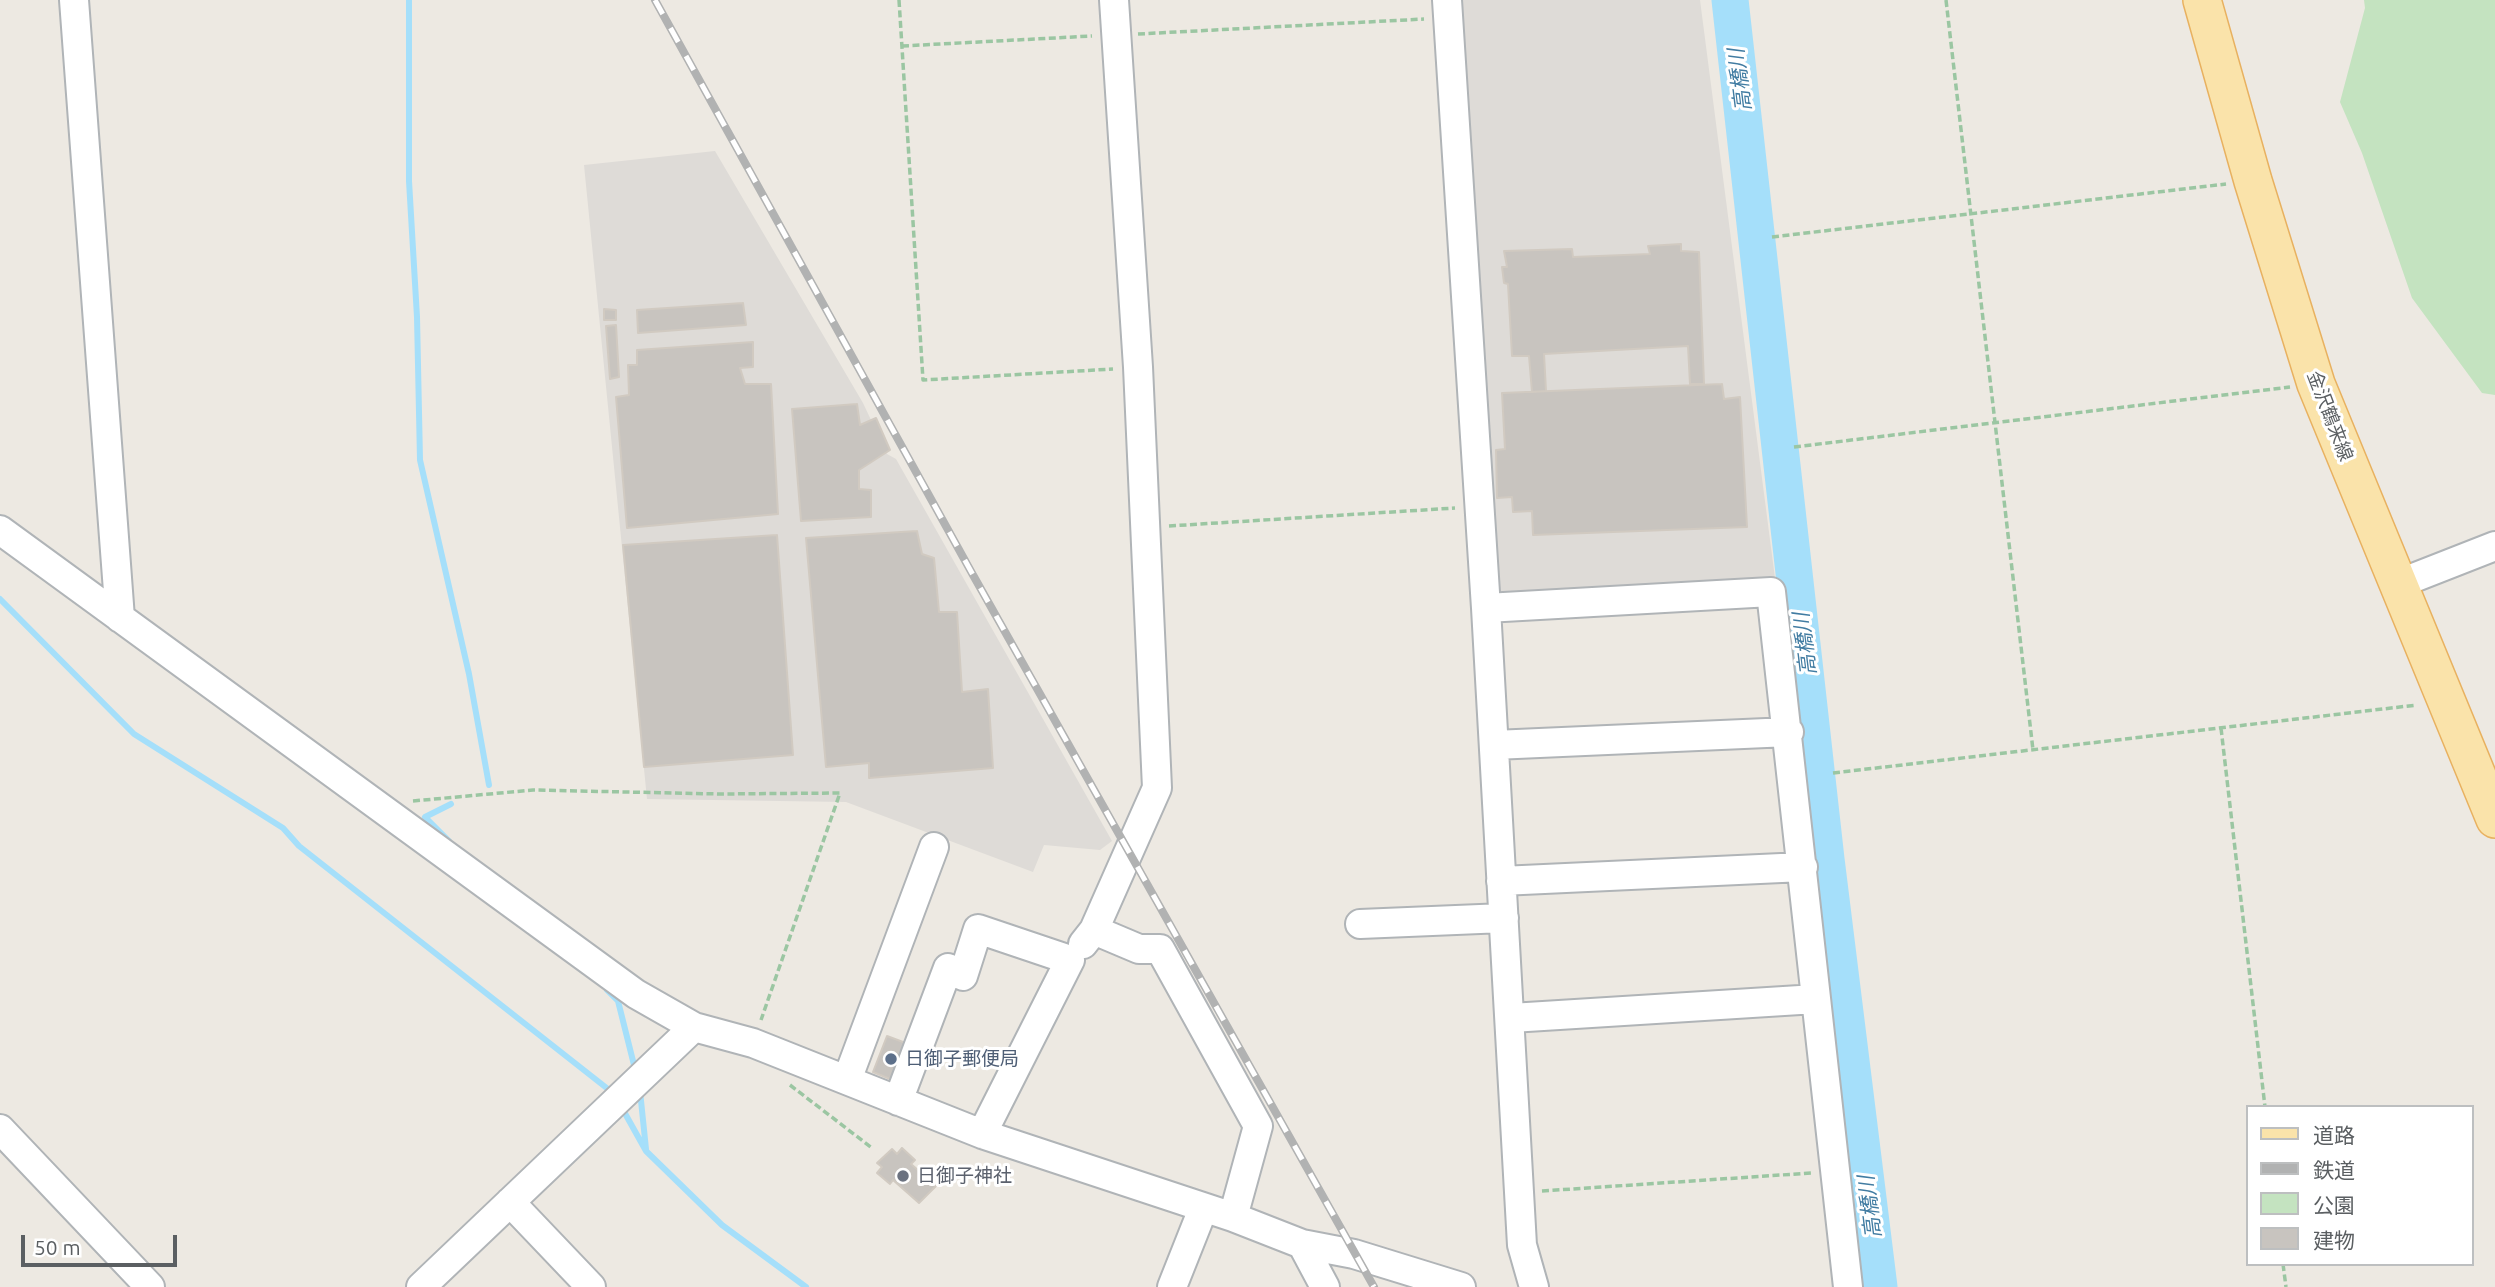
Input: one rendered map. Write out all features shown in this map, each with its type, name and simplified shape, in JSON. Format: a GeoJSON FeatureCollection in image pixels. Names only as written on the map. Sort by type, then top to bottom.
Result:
{"type":"FeatureCollection","features":[{"type":"Feature","properties":{"kind":"main road","name":"金沢鶴来線"},"geometry":{"type":"LineString","coordinates":[[2202,0],[2253,181],[2316,384],[2495,819]]}},
{"type":"Feature","properties":{"kind":"street"},"geometry":{"type":"LineString","coordinates":[[74,0],[120,618]]}},
{"type":"Feature","properties":{"kind":"street"},"geometry":{"type":"LineString","coordinates":[[982,1134],[1070,960],[1094,930],[1157,788],[1138,368],[1114,0]]}},
{"type":"Feature","properties":{"kind":"street"},"geometry":{"type":"LineString","coordinates":[[1448,9],[1511,1018],[1522,1245],[1534,1287]]}},
{"type":"Feature","properties":{"kind":"street"},"geometry":{"type":"LineString","coordinates":[[0,530],[396,816],[636,994],[694,1027],[752,1043],[982,1134],[1233,1217],[1302,1244],[1354,1254],[1461,1287]]}},
{"type":"Feature","properties":{"kind":"street"},"geometry":{"type":"LineString","coordinates":[[2398,584],[2495,546]]}},
{"type":"Feature","properties":{"kind":"street"},"geometry":{"type":"LineString","coordinates":[[1486,608],[1771,592],[1789,732],[1848,1287]]}},
{"type":"Feature","properties":{"kind":"street"},"geometry":{"type":"LineString","coordinates":[[1494,745],[1789,732]]}},
{"type":"Feature","properties":{"kind":"street"},"geometry":{"type":"LineString","coordinates":[[847,1080],[934,848]]}},
{"type":"Feature","properties":{"kind":"street"},"geometry":{"type":"LineString","coordinates":[[1501,881],[1803,867]]}},
{"type":"Feature","properties":{"kind":"street"},"geometry":{"type":"LineString","coordinates":[[1360,923],[1504,918]]}},
{"type":"Feature","properties":{"kind":"street"},"geometry":{"type":"LineString","coordinates":[[898,1101],[948,968],[962,975],[978,929],[1070,960]]}},
{"type":"Feature","properties":{"kind":"street"},"geometry":{"type":"LineString","coordinates":[[1094,930],[1139,949],[1160,949],[1258,1126],[1233,1217]]}},
{"type":"Feature","properties":{"kind":"street"},"geometry":{"type":"LineString","coordinates":[[1511,1018],[1816,999]]}},
{"type":"Feature","properties":{"kind":"street"},"geometry":{"type":"LineString","coordinates":[[421,1287],[694,1027]]}},
{"type":"Feature","properties":{"kind":"street"},"geometry":{"type":"LineString","coordinates":[[0,1129],[150,1287]]}},
{"type":"Feature","properties":{"kind":"street"},"geometry":{"type":"LineString","coordinates":[[510,1202],[591,1287]]}},
{"type":"Feature","properties":{"kind":"street"},"geometry":{"type":"LineString","coordinates":[[1172,1287],[1203,1209]]}},
{"type":"Feature","properties":{"kind":"street"},"geometry":{"type":"LineString","coordinates":[[1302,1244],[1325,1287]]}},
{"type":"Feature","properties":{"kind":"path"},"geometry":{"type":"LineString","coordinates":[[899,0],[923,380],[1138,368]]}},
{"type":"Feature","properties":{"kind":"path"},"geometry":{"type":"LineString","coordinates":[[1946,0],[2033,750]]}},
{"type":"Feature","properties":{"kind":"path"},"geometry":{"type":"LineString","coordinates":[[902,47],[1116,35],[1448,9]]}},
{"type":"Feature","properties":{"kind":"path"},"geometry":{"type":"LineString","coordinates":[[1772,237],[2253,181]]}},
{"type":"Feature","properties":{"kind":"path"},"geometry":{"type":"LineString","coordinates":[[1794,447],[2316,384]]}},
{"type":"Feature","properties":{"kind":"path"},"geometry":{"type":"LineString","coordinates":[[1146,528],[1480,507]]}},
{"type":"Feature","properties":{"kind":"path"},"geometry":{"type":"LineString","coordinates":[[1833,773],[2447,702]]}},
{"type":"Feature","properties":{"kind":"path"},"geometry":{"type":"LineString","coordinates":[[2221,728],[2265,1105]]}},
{"type":"Feature","properties":{"kind":"path"},"geometry":{"type":"LineString","coordinates":[[396,816],[411,801],[533,790],[720,794],[840,793],[752,1043]]}},
{"type":"Feature","properties":{"kind":"path"},"geometry":{"type":"LineString","coordinates":[[786,1082],[872,1148]]}},
{"type":"Feature","properties":{"kind":"path"},"geometry":{"type":"LineString","coordinates":[[1519,1192],[1835,1171]]}},
{"type":"Feature","properties":{"kind":"path"},"geometry":{"type":"LineString","coordinates":[[2283,1266],[2286,1287]]}},
{"type":"Feature","properties":{"kind":"shaded area"},"geometry":{"type":"Polygon","coordinates":[[[1461,0],[1700,0],[1776,586],[1507,599],[1493,587],[1461,0]]]}},
{"type":"Feature","properties":{"kind":"shaded area"},"geometry":{"type":"Polygon","coordinates":[[[715,151],[863,403],[887,454],[896,459],[1112,841],[1100,850],[1044,845],[1033,872],[846,802],[647,799],[584,165],[715,151]]]}},
{"type":"Feature","properties":{"kind":"green space"},"geometry":{"type":"Polygon","coordinates":[[[2364,0],[2495,0],[2495,395],[2482,393],[2412,298],[2362,153],[2340,102],[2365,8],[2364,0]]]}},
{"type":"Feature","properties":{"kind":"building"},"geometry":{"type":"Polygon","coordinates":[[[1681,244],[1681,251],[1699,252],[1704,384],[1690,384],[1688,346],[1544,354],[1546,391],[1532,392],[1529,356],[1512,356],[1508,284],[1504,283],[1502,267],[1507,267],[1504,251],[1572,249],[1573,257],[1650,254],[1648,246],[1681,244]]]}},
{"type":"Feature","properties":{"kind":"building"},"geometry":{"type":"Polygon","coordinates":[[[743,303],[746,325],[638,333],[637,310],[743,303]]]}},
{"type":"Feature","properties":{"kind":"building"},"geometry":{"type":"Polygon","coordinates":[[[604,309],[616,310],[616,320],[604,320],[604,309]]]}},
{"type":"Feature","properties":{"kind":"building"},"geometry":{"type":"Polygon","coordinates":[[[616,325],[619,377],[610,379],[606,326],[616,325]]]}},
{"type":"Feature","properties":{"kind":"building"},"geometry":{"type":"Polygon","coordinates":[[[753,342],[753,367],[740,368],[745,384],[771,384],[778,514],[627,528],[616,397],[629,395],[628,365],[637,365],[637,350],[753,342]]]}},
{"type":"Feature","properties":{"kind":"building"},"geometry":{"type":"Polygon","coordinates":[[[1722,384],[1724,399],[1740,397],[1747,527],[1533,535],[1532,511],[1513,512],[1512,497],[1497,498],[1496,450],[1505,449],[1502,393],[1722,384]]]}},
{"type":"Feature","properties":{"kind":"building"},"geometry":{"type":"Polygon","coordinates":[[[857,404],[860,425],[876,418],[890,450],[859,470],[859,489],[871,490],[871,517],[801,521],[792,409],[857,404]]]}},
{"type":"Feature","properties":{"kind":"building"},"geometry":{"type":"Polygon","coordinates":[[[917,531],[922,554],[934,558],[939,612],[957,612],[962,692],[988,689],[993,768],[869,778],[869,763],[826,767],[806,538],[917,531]]]}},
{"type":"Feature","properties":{"kind":"building"},"geometry":{"type":"Polygon","coordinates":[[[777,535],[793,755],[644,767],[623,545],[777,535]]]}},
{"type":"Feature","properties":{"kind":"building"},"geometry":{"type":"Polygon","coordinates":[[[887,1036],[911,1045],[895,1081],[873,1072],[887,1036]]]}},
{"type":"Feature","properties":{"kind":"building","name":"日御子神社"},"geometry":{"type":"Polygon","coordinates":[[[902,1148],[915,1160],[911,1164],[936,1186],[919,1203],[893,1180],[890,1184],[877,1173],[882,1167],[877,1163],[892,1149],[897,1154],[902,1148]]]}},
{"type":"Feature","properties":{"kind":"waterway"},"geometry":{"type":"LineString","coordinates":[[409,0],[409,181],[417,317],[420,460],[469,674],[489,785]]}},
{"type":"Feature","properties":{"kind":"waterway","name":"高橋川"},"geometry":{"type":"LineString","coordinates":[[1730,0],[1826,859],[1879,1287]]}},
{"type":"Feature","properties":{"kind":"waterway"},"geometry":{"type":"LineString","coordinates":[[0,599],[134,734],[283,828],[299,846],[613,1093]]}},
{"type":"Feature","properties":{"kind":"waterway"},"geometry":{"type":"LineString","coordinates":[[449,841],[425,817],[451,804]]}},
{"type":"Feature","properties":{"kind":"waterway"},"geometry":{"type":"LineString","coordinates":[[607,990],[618,1001],[636,1073]]}},
{"type":"Feature","properties":{"kind":"waterway"},"geometry":{"type":"LineString","coordinates":[[640,1091],[646,1149]]}},
{"type":"Feature","properties":{"kind":"waterway"},"geometry":{"type":"LineString","coordinates":[[622,1108],[646,1151],[722,1225],[806,1287]]}},
{"type":"Feature","properties":{"kind":"railway"},"geometry":{"type":"LineString","coordinates":[[655,0],[973,575],[1374,1287]]}},
{"type":"Feature","properties":{"kind":"place","name":"日御子郵便局"},"geometry":{"type":"Point","coordinates":[891,1059]}},
{"type":"Feature","properties":{"kind":"place","name":"日御子神社"},"geometry":{"type":"Point","coordinates":[903,1176]}}]}
